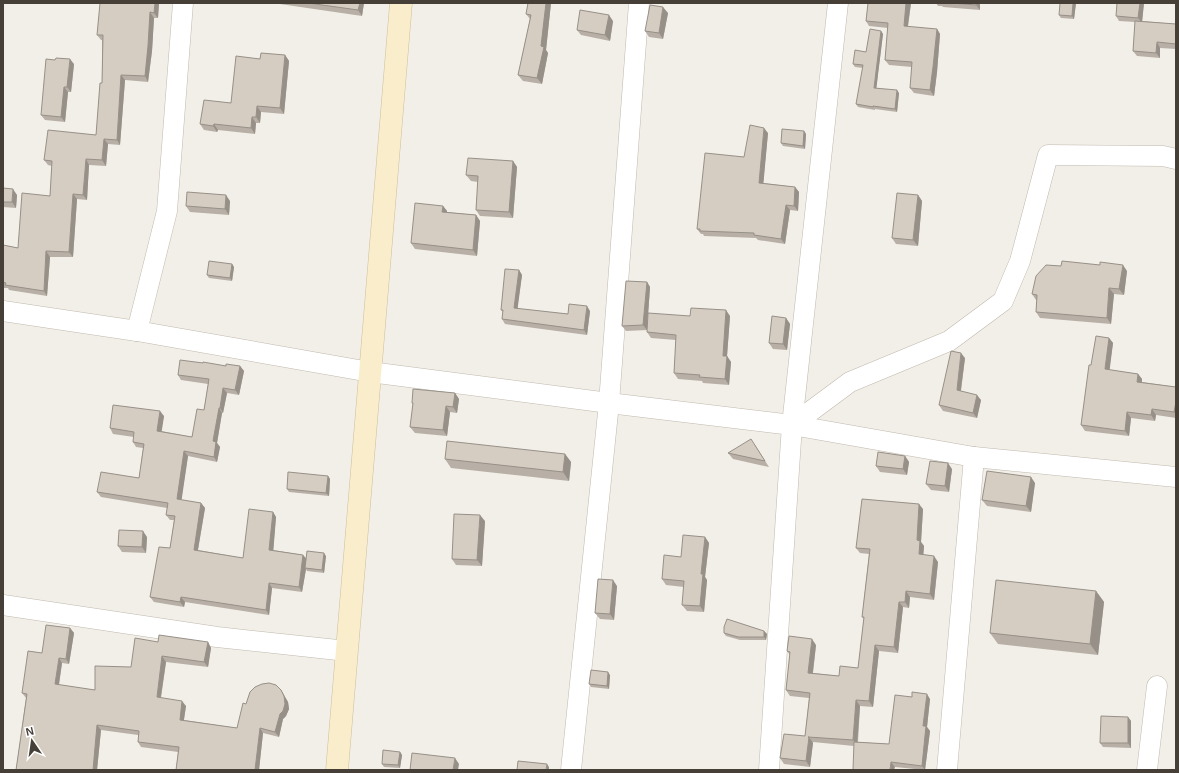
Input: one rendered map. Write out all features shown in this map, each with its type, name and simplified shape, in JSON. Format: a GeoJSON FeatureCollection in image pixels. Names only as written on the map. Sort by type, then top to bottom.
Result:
{"type":"FeatureCollection","features":[{"type":"Feature","properties":{"kind":"street"},"geometry":{"type":"LineString","coordinates":[[137,331],[167,210],[184,3]]}},
{"type":"Feature","properties":{"kind":"street"},"geometry":{"type":"LineString","coordinates":[[337,770],[401,3]]}},
{"type":"Feature","properties":{"kind":"street"},"geometry":{"type":"LineString","coordinates":[[571,770],[609,403],[638,3]]}},
{"type":"Feature","properties":{"kind":"street"},"geometry":{"type":"LineString","coordinates":[[769,770],[792,425],[838,3]]}},
{"type":"Feature","properties":{"kind":"street"},"geometry":{"type":"LineString","coordinates":[[792,425],[850,382],[949,341],[1003,301],[1020,261],[1048,155],[1163,156],[1176,159]]}},
{"type":"Feature","properties":{"kind":"street"},"geometry":{"type":"LineString","coordinates":[[3,311],[137,331],[370,372],[792,425],[974,457],[1176,478]]}},
{"type":"Feature","properties":{"kind":"street"},"geometry":{"type":"LineString","coordinates":[[947,770],[974,457]]}},
{"type":"Feature","properties":{"kind":"street"},"geometry":{"type":"LineString","coordinates":[[3,604],[217,637],[347,651]]}},
{"type":"Feature","properties":{"kind":"street"},"geometry":{"type":"LineString","coordinates":[[1147,770],[1157,686]]}},
{"type":"Feature","properties":{"kind":"building"},"geometry":{"type":"Polygon","coordinates":[[[100,3],[155,3],[154,13],[150,12],[145,76],[121,75],[117,140],[104,139],[102,160],[86,159],[83,195],[73,194],[69,252],[46,251],[44,291],[5,285],[6,283],[3,282],[3,245],[18,248],[22,193],[50,196],[52,161],[44,160],[48,130],[96,135],[100,83],[102,83],[103,35],[97,35],[100,3]]]}},
{"type":"Feature","properties":{"kind":"building"},"geometry":{"type":"Polygon","coordinates":[[[308,3],[360,3],[358,10],[308,3]]]}},
{"type":"Feature","properties":{"kind":"building"},"geometry":{"type":"Polygon","coordinates":[[[528,3],[546,3],[541,46],[544,47],[537,78],[518,75],[531,15],[526,14],[528,3]]]}},
{"type":"Feature","properties":{"kind":"building"},"geometry":{"type":"Polygon","coordinates":[[[868,3],[906,3],[904,26],[937,29],[930,90],[910,88],[912,62],[885,60],[888,23],[866,21],[868,3]]]}},
{"type":"Feature","properties":{"kind":"building"},"geometry":{"type":"Polygon","coordinates":[[[952,3],[976,3],[976,5],[952,3]]]}},
{"type":"Feature","properties":{"kind":"building"},"geometry":{"type":"Polygon","coordinates":[[[1060,3],[1073,3],[1072,16],[1059,15],[1060,3]]]}},
{"type":"Feature","properties":{"kind":"building"},"geometry":{"type":"Polygon","coordinates":[[[1117,3],[1140,3],[1138,18],[1116,16],[1117,3]]]}},
{"type":"Feature","properties":{"kind":"building"},"geometry":{"type":"Polygon","coordinates":[[[650,5],[663,7],[659,33],[645,31],[650,5]]]}},
{"type":"Feature","properties":{"kind":"building"},"geometry":{"type":"Polygon","coordinates":[[[580,10],[609,15],[605,35],[577,30],[580,10]]]}},
{"type":"Feature","properties":{"kind":"building"},"geometry":{"type":"Polygon","coordinates":[[[1135,21],[1176,24],[1176,44],[1157,42],[1156,53],[1133,51],[1135,21]]]}},
{"type":"Feature","properties":{"kind":"building"},"geometry":{"type":"Polygon","coordinates":[[[870,29],[881,31],[874,88],[897,90],[895,109],[856,104],[863,65],[853,64],[855,50],[866,52],[870,29]]]}},
{"type":"Feature","properties":{"kind":"building"},"geometry":{"type":"Polygon","coordinates":[[[261,53],[285,55],[280,108],[257,106],[256,117],[252,117],[251,128],[200,124],[204,100],[231,103],[236,56],[260,59],[261,53]]]}},
{"type":"Feature","properties":{"kind":"building"},"geometry":{"type":"Polygon","coordinates":[[[56,58],[70,59],[67,87],[64,87],[61,117],[41,115],[46,59],[55,60],[56,58]]]}},
{"type":"Feature","properties":{"kind":"building"},"geometry":{"type":"Polygon","coordinates":[[[750,125],[764,128],[759,183],[795,187],[794,206],[786,205],[781,239],[754,235],[754,233],[700,231],[700,229],[697,229],[705,153],[744,157],[750,125]]]}},
{"type":"Feature","properties":{"kind":"building"},"geometry":{"type":"Polygon","coordinates":[[[782,129],[804,131],[803,146],[781,143],[782,129]]]}},
{"type":"Feature","properties":{"kind":"building"},"geometry":{"type":"Polygon","coordinates":[[[468,158],[513,161],[509,212],[476,210],[478,176],[466,175],[468,158]]]}},
{"type":"Feature","properties":{"kind":"building"},"geometry":{"type":"Polygon","coordinates":[[[3,188],[13,189],[12,202],[3,202],[3,188]]]}},
{"type":"Feature","properties":{"kind":"building"},"geometry":{"type":"Polygon","coordinates":[[[187,192],[226,195],[225,209],[186,206],[187,192]]]}},
{"type":"Feature","properties":{"kind":"building"},"geometry":{"type":"Polygon","coordinates":[[[897,193],[918,195],[913,240],[892,238],[897,193]]]}},
{"type":"Feature","properties":{"kind":"building"},"geometry":{"type":"Polygon","coordinates":[[[415,203],[443,206],[442,212],[476,215],[473,250],[411,243],[415,203]]]}},
{"type":"Feature","properties":{"kind":"building"},"geometry":{"type":"Polygon","coordinates":[[[209,261],[232,264],[230,278],[207,275],[209,261]]]}},
{"type":"Feature","properties":{"kind":"building"},"geometry":{"type":"Polygon","coordinates":[[[1062,261],[1100,265],[1100,262],[1123,265],[1119,289],[1109,288],[1107,318],[1036,312],[1037,295],[1032,294],[1036,276],[1046,265],[1061,266],[1062,261]]]}},
{"type":"Feature","properties":{"kind":"building"},"geometry":{"type":"Polygon","coordinates":[[[505,269],[519,270],[514,308],[568,314],[569,304],[587,306],[584,330],[502,319],[503,310],[501,310],[505,269]]]}},
{"type":"Feature","properties":{"kind":"building"},"geometry":{"type":"Polygon","coordinates":[[[626,281],[647,282],[643,325],[622,326],[626,281]]]}},
{"type":"Feature","properties":{"kind":"building"},"geometry":{"type":"Polygon","coordinates":[[[691,308],[726,310],[723,356],[727,356],[725,379],[674,373],[676,335],[647,332],[648,313],[690,316],[691,308]]]}},
{"type":"Feature","properties":{"kind":"building"},"geometry":{"type":"Polygon","coordinates":[[[772,316],[786,318],[783,344],[769,343],[772,316]]]}},
{"type":"Feature","properties":{"kind":"building"},"geometry":{"type":"Polygon","coordinates":[[[1096,336],[1109,338],[1105,369],[1138,374],[1137,382],[1176,387],[1174,412],[1152,409],[1151,415],[1127,412],[1125,431],[1081,425],[1089,365],[1091,365],[1096,336]]]}},
{"type":"Feature","properties":{"kind":"building"},"geometry":{"type":"Polygon","coordinates":[[[951,351],[961,353],[957,390],[977,395],[973,413],[939,405],[951,351]]]}},
{"type":"Feature","properties":{"kind":"building"},"geometry":{"type":"Polygon","coordinates":[[[180,360],[226,366],[226,364],[240,366],[235,390],[223,388],[213,441],[216,442],[214,457],[184,451],[177,499],[201,503],[194,550],[243,558],[249,509],[273,512],[269,550],[303,555],[299,587],[269,583],[266,610],[181,597],[180,602],[150,597],[159,547],[170,548],[175,516],[166,515],[168,503],[97,492],[101,472],[139,478],[144,444],[133,442],[134,432],[110,428],[113,405],[160,411],[157,431],[192,437],[197,409],[204,410],[209,379],[178,375],[180,360]]]}},
{"type":"Feature","properties":{"kind":"building"},"geometry":{"type":"Polygon","coordinates":[[[413,389],[455,393],[453,407],[446,406],[443,430],[410,427],[413,389]]]}},
{"type":"Feature","properties":{"kind":"building"},"geometry":{"type":"Polygon","coordinates":[[[751,439],[765,461],[728,453],[751,439]]]}},
{"type":"Feature","properties":{"kind":"building"},"geometry":{"type":"Polygon","coordinates":[[[447,441],[565,454],[563,472],[445,459],[447,441]]]}},
{"type":"Feature","properties":{"kind":"building"},"geometry":{"type":"Polygon","coordinates":[[[878,452],[905,456],[903,469],[876,466],[878,452]]]}},
{"type":"Feature","properties":{"kind":"building"},"geometry":{"type":"Polygon","coordinates":[[[930,461],[948,463],[945,486],[926,484],[930,461]]]}},
{"type":"Feature","properties":{"kind":"building"},"geometry":{"type":"Polygon","coordinates":[[[987,471],[1031,477],[1026,506],[982,500],[987,471]]]}},
{"type":"Feature","properties":{"kind":"building"},"geometry":{"type":"Polygon","coordinates":[[[288,472],[328,476],[326,493],[287,489],[288,472]]]}},
{"type":"Feature","properties":{"kind":"building"},"geometry":{"type":"Polygon","coordinates":[[[862,499],[919,504],[917,540],[920,541],[919,554],[934,556],[930,594],[906,591],[905,602],[899,602],[894,647],[875,645],[869,701],[856,700],[853,740],[809,737],[806,761],[780,758],[784,734],[805,736],[810,693],[786,690],[790,652],[787,651],[789,636],[812,639],[808,673],[839,676],[840,666],[858,668],[870,549],[856,548],[862,499]]]}},
{"type":"Feature","properties":{"kind":"building"},"geometry":{"type":"Polygon","coordinates":[[[454,514],[480,515],[477,560],[452,559],[454,514]]]}},
{"type":"Feature","properties":{"kind":"building"},"geometry":{"type":"Polygon","coordinates":[[[119,530],[143,531],[142,547],[118,546],[119,530]]]}},
{"type":"Feature","properties":{"kind":"building"},"geometry":{"type":"Polygon","coordinates":[[[683,535],[705,537],[701,574],[703,574],[700,606],[682,605],[684,581],[662,579],[664,555],[681,557],[683,535]]]}},
{"type":"Feature","properties":{"kind":"building"},"geometry":{"type":"Polygon","coordinates":[[[307,551],[324,553],[322,570],[305,568],[307,551]]]}},
{"type":"Feature","properties":{"kind":"building"},"geometry":{"type":"Polygon","coordinates":[[[598,579],[613,580],[610,614],[595,613],[598,579]]]}},
{"type":"Feature","properties":{"kind":"building"},"geometry":{"type":"Polygon","coordinates":[[[996,580],[1096,591],[1090,644],[990,633],[996,580]]]}},
{"type":"Feature","properties":{"kind":"building"},"geometry":{"type":"Polygon","coordinates":[[[727,619],[764,631],[764,637],[738,637],[724,633],[724,627],[727,619]]]}},
{"type":"Feature","properties":{"kind":"building"},"geometry":{"type":"Polygon","coordinates":[[[46,625],[70,628],[66,659],[59,658],[55,684],[95,690],[95,666],[131,667],[135,638],[158,642],[159,635],[208,642],[204,662],[162,656],[157,697],[182,701],[180,720],[237,728],[243,703],[246,704],[250,692],[255,687],[262,684],[269,683],[276,685],[284,696],[285,704],[283,711],[280,714],[275,732],[260,728],[255,770],[176,770],[179,747],[138,742],[139,731],[97,725],[93,770],[16,770],[27,694],[22,693],[28,651],[42,653],[46,625]]]}},
{"type":"Feature","properties":{"kind":"building"},"geometry":{"type":"Polygon","coordinates":[[[591,670],[608,672],[607,686],[589,684],[591,670]]]}},
{"type":"Feature","properties":{"kind":"building"},"geometry":{"type":"Polygon","coordinates":[[[912,692],[927,694],[923,726],[926,726],[922,766],[891,762],[890,770],[853,770],[854,742],[889,744],[895,695],[912,697],[912,692]]]}},
{"type":"Feature","properties":{"kind":"building"},"geometry":{"type":"Polygon","coordinates":[[[1101,716],[1128,717],[1128,743],[1100,743],[1101,716]]]}},
{"type":"Feature","properties":{"kind":"building"},"geometry":{"type":"Polygon","coordinates":[[[383,750],[400,752],[398,765],[382,764],[383,750]]]}},
{"type":"Feature","properties":{"kind":"building"},"geometry":{"type":"Polygon","coordinates":[[[412,753],[455,758],[453,770],[410,770],[412,753]]]}},
{"type":"Feature","properties":{"kind":"building"},"geometry":{"type":"Polygon","coordinates":[[[518,761],[547,764],[546,770],[517,770],[518,761]]]}}]}
